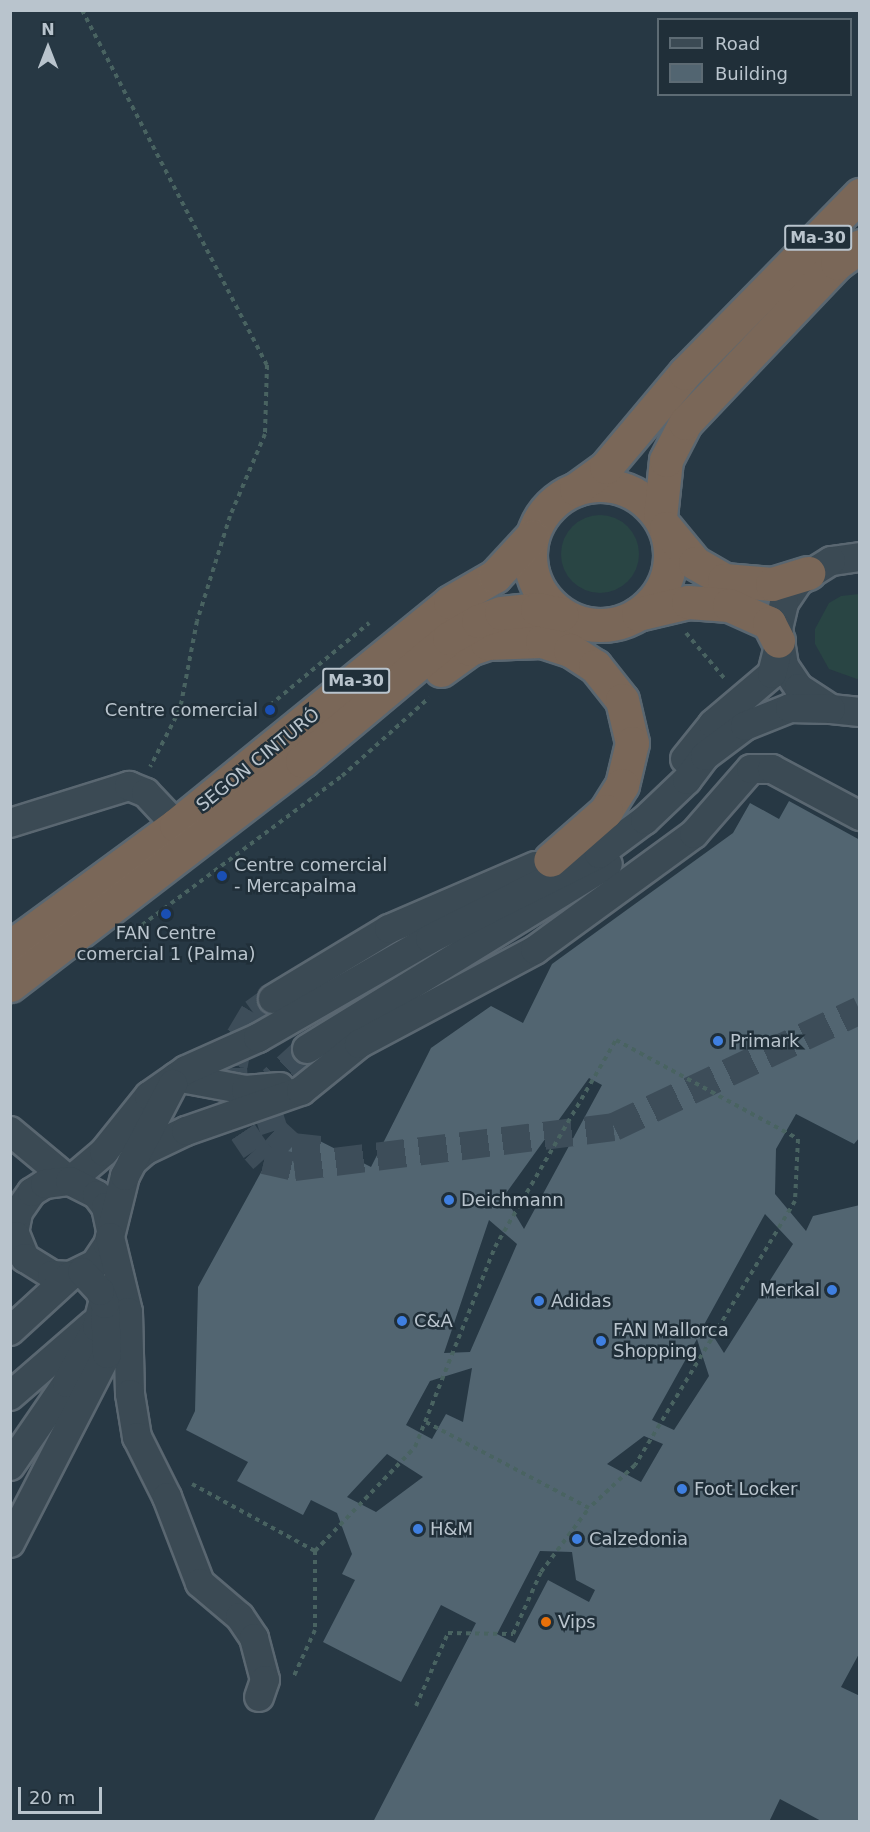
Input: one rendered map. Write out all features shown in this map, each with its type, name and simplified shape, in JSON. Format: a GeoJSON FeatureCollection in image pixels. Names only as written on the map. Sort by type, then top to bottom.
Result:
{"type":"FeatureCollection","features":[{"type":"Feature","properties":{"kind":"highway","name":"Ma-30"},"geometry":{"type":"LineString","coordinates":[[561,614],[545,599],[534,579],[530,558],[532,536],[548,507],[606,466],[685,373],[860,195]]}},
{"type":"Feature","properties":{"kind":"highway","name":"Ma-30"},"geometry":{"type":"LineString","coordinates":[[638,614],[656,597],[667,576],[670,552],[663,523],[663,473],[676,435],[702,400],[848,254],[860,232]]}},
{"type":"Feature","properties":{"kind":"highway","name":"Ma-30"},"geometry":{"type":"LineString","coordinates":[[576,489],[599,485],[623,488],[644,500],[695,563],[724,580],[772,584],[808,573]]}},
{"type":"Feature","properties":{"kind":"highway","name":"SEGON CINTURÓ"},"geometry":{"type":"LineString","coordinates":[[176,825],[426,621],[506,567],[532,536]]}},
{"type":"Feature","properties":{"kind":"highway","name":"Ma-30"},"geometry":{"type":"LineString","coordinates":[[10,985],[302,761],[465,627],[514,611],[561,614],[594,625],[617,623],[638,614],[699,602],[752,613],[769,623],[778,644]]}},
{"type":"Feature","properties":{"kind":"highway"},"geometry":{"type":"LineString","coordinates":[[302,761],[395,711],[470,649],[522,640],[570,650],[595,666],[622,700],[630,727],[631,758],[622,785],[606,811],[549,860]]}},
{"type":"Feature","properties":{"kind":"highway","name":"Ma-30"},"geometry":{"type":"LineString","coordinates":[[10,947],[176,825]]}},
{"type":"Feature","properties":{"kind":"highway"},"geometry":{"type":"LineString","coordinates":[[10,933],[59,913]]}},
{"type":"Feature","properties":{"kind":"street"},"geometry":{"type":"LineString","coordinates":[[273,999],[389,929],[590,842],[629,814],[676,771],[713,724],[772,674],[784,603],[808,573],[854,556]]}},
{"type":"Feature","properties":{"kind":"street"},"geometry":{"type":"LineString","coordinates":[[778,644],[791,678],[809,697],[849,713]]}},
{"type":"Feature","properties":{"kind":"street"},"geometry":{"type":"LineString","coordinates":[[10,1277],[14,1223],[18,1212],[32,1192],[45,1184],[70,1181],[104,1152],[150,1096],[176,1077],[298,1017],[430,939],[608,847],[668,801],[705,756],[736,733],[774,712],[790,708],[849,713]]}},
{"type":"Feature","properties":{"kind":"street"},"geometry":{"type":"LineString","coordinates":[[176,1077],[266,1090],[615,860],[698,790],[736,733]]}},
{"type":"Feature","properties":{"kind":"street"},"geometry":{"type":"LineString","coordinates":[[132,1162],[146,1150],[186,1131],[301,1091],[316,1059],[389,1026],[535,950],[589,913],[710,820],[751,770],[772,769],[860,816]]}},
{"type":"Feature","properties":{"kind":"street"},"geometry":{"type":"LineString","coordinates":[[10,823],[123,787],[146,793],[176,825]]}},
{"type":"Feature","properties":{"kind":"street"},"geometry":{"type":"LineString","coordinates":[[495,906],[549,860]]}},
{"type":"Feature","properties":{"kind":"street"},"geometry":{"type":"LineString","coordinates":[[10,1331],[76,1274],[100,1258],[110,1234],[117,1198],[132,1162],[176,1077]]}},
{"type":"Feature","properties":{"kind":"street"},"geometry":{"type":"LineString","coordinates":[[10,1131],[70,1181],[97,1195],[109,1215],[110,1234],[130,1323],[130,1394],[136,1437],[167,1497],[200,1583],[247,1624],[262,1688]]}},
{"type":"Feature","properties":{"kind":"street"},"geometry":{"type":"LineString","coordinates":[[14,1223],[31,1264],[52,1275],[76,1274]]}},
{"type":"Feature","properties":{"kind":"street"},"geometry":{"type":"LineString","coordinates":[[10,1544],[103,1366],[109,1332],[102,1303],[76,1274]]}},
{"type":"Feature","properties":{"kind":"street"},"geometry":{"type":"LineString","coordinates":[[10,1396],[92,1325],[102,1303]]}},
{"type":"Feature","properties":{"kind":"street"},"geometry":{"type":"LineString","coordinates":[[10,1466],[67,1383],[102,1303]]}},
{"type":"Feature","properties":{"kind":"path"},"geometry":{"type":"LineString","coordinates":[[82,10],[267,365],[265,435],[230,516],[197,621],[180,709],[143,779],[146,793]]}},
{"type":"Feature","properties":{"kind":"path"},"geometry":{"type":"LineString","coordinates":[[686,633],[699,602]]}},
{"type":"Feature","properties":{"kind":"path"},"geometry":{"type":"LineString","coordinates":[[676,633],[686,633],[742,699]]}},
{"type":"Feature","properties":{"kind":"path"},"geometry":{"type":"LineString","coordinates":[[139,927],[333,783],[433,695]]}},
{"type":"Feature","properties":{"kind":"path"},"geometry":{"type":"LineString","coordinates":[[262,1688],[288,1688],[315,1630],[315,1551],[415,1447],[495,1247],[616,1040],[798,1139],[795,1201],[635,1465],[589,1508],[541,1572],[513,1634],[448,1633],[416,1706]]}},
{"type":"Feature","properties":{"kind":"path"},"geometry":{"type":"LineString","coordinates":[[426,1422],[589,1508]]}},
{"type":"Feature","properties":{"kind":"path"},"geometry":{"type":"LineString","coordinates":[[189,1482],[315,1551]]}},
{"type":"Feature","properties":{"kind":"green space"},"geometry":{"type":"Polygon","coordinates":[[[600,515],[615,518],[628,526],[636,539],[639,554],[636,569],[628,582],[615,590],[600,593],[585,590],[572,582],[564,569],[561,554],[564,539],[572,526],[585,518],[600,515]]]}},
{"type":"Feature","properties":{"kind":"green space"},"geometry":{"type":"Polygon","coordinates":[[[859,594],[860,678],[857,679],[829,669],[815,644],[815,629],[829,603],[841,596],[859,594]]]}},
{"type":"Feature","properties":{"kind":"building"},"geometry":{"type":"Polygon","coordinates":[[[789,801],[860,840],[860,1137],[854,1144],[796,1114],[776,1149],[775,1194],[806,1231],[813,1216],[860,1205],[860,1652],[841,1687],[860,1696],[860,1822],[823,1822],[780,1799],[769,1822],[373,1822],[476,1623],[441,1605],[401,1682],[323,1642],[355,1580],[342,1574],[352,1554],[337,1513],[311,1500],[303,1515],[237,1481],[248,1462],[186,1430],[195,1411],[198,1287],[276,1145],[310,1136],[371,1167],[431,1048],[491,1006],[523,1023],[552,964],[733,833],[750,803],[779,819],[789,801]],[[589,1078],[504,1196],[524,1229],[602,1085],[589,1078]],[[765,1214],[705,1323],[724,1353],[793,1244],[765,1214]],[[489,1220],[444,1353],[470,1352],[517,1244],[489,1220]],[[697,1339],[652,1420],[674,1430],[709,1376],[697,1339]],[[472,1368],[430,1381],[406,1425],[432,1439],[446,1414],[463,1422],[472,1368]],[[644,1436],[607,1464],[641,1482],[663,1444],[644,1436]],[[387,1454],[347,1497],[376,1512],[423,1477],[387,1454]],[[540,1551],[497,1634],[515,1643],[548,1580],[589,1602],[595,1590],[576,1580],[572,1552],[540,1551]]]}},
{"type":"Feature","properties":{"kind":"tunnel"},"geometry":{"type":"LineString","coordinates":[[273,999],[254,1013],[239,1038],[233,1068],[235,1097],[243,1132],[255,1150],[264,1160],[294,1167],[614,1127],[860,1010]]}},
{"type":"Feature","properties":{"kind":"tunnel"},"geometry":{"type":"LineString","coordinates":[[307,1049],[272,1081],[267,1109],[274,1131],[292,1147],[329,1151]]}},
{"type":"Feature","properties":{"kind":"place","name":"Centre comercial"},"geometry":{"type":"Point","coordinates":[270,710]}},
{"type":"Feature","properties":{"kind":"place","name":"Centre comercial - Mercapalma"},"geometry":{"type":"Point","coordinates":[222,876]}},
{"type":"Feature","properties":{"kind":"place","name":"FAN Centre comercial 1 (Palma)"},"geometry":{"type":"Point","coordinates":[166,914]}},
{"type":"Feature","properties":{"kind":"place","name":"Primark"},"geometry":{"type":"Point","coordinates":[718,1041]}},
{"type":"Feature","properties":{"kind":"place","name":"Deichmann"},"geometry":{"type":"Point","coordinates":[449,1200]}},
{"type":"Feature","properties":{"kind":"place","name":"Merkal"},"geometry":{"type":"Point","coordinates":[832,1290]}},
{"type":"Feature","properties":{"kind":"place","name":"Adidas"},"geometry":{"type":"Point","coordinates":[539,1301]}},
{"type":"Feature","properties":{"kind":"place","name":"C&A"},"geometry":{"type":"Point","coordinates":[402,1321]}},
{"type":"Feature","properties":{"kind":"place","name":"FAN Mallorca Shopping"},"geometry":{"type":"Point","coordinates":[601,1341]}},
{"type":"Feature","properties":{"kind":"place","name":"Foot Locker"},"geometry":{"type":"Point","coordinates":[682,1489]}},
{"type":"Feature","properties":{"kind":"place","name":"H&M"},"geometry":{"type":"Point","coordinates":[418,1529]}},
{"type":"Feature","properties":{"kind":"place","name":"Calzedonia"},"geometry":{"type":"Point","coordinates":[577,1539]}},
{"type":"Feature","properties":{"kind":"place","name":"Vips"},"geometry":{"type":"Point","coordinates":[546,1622]}}]}
